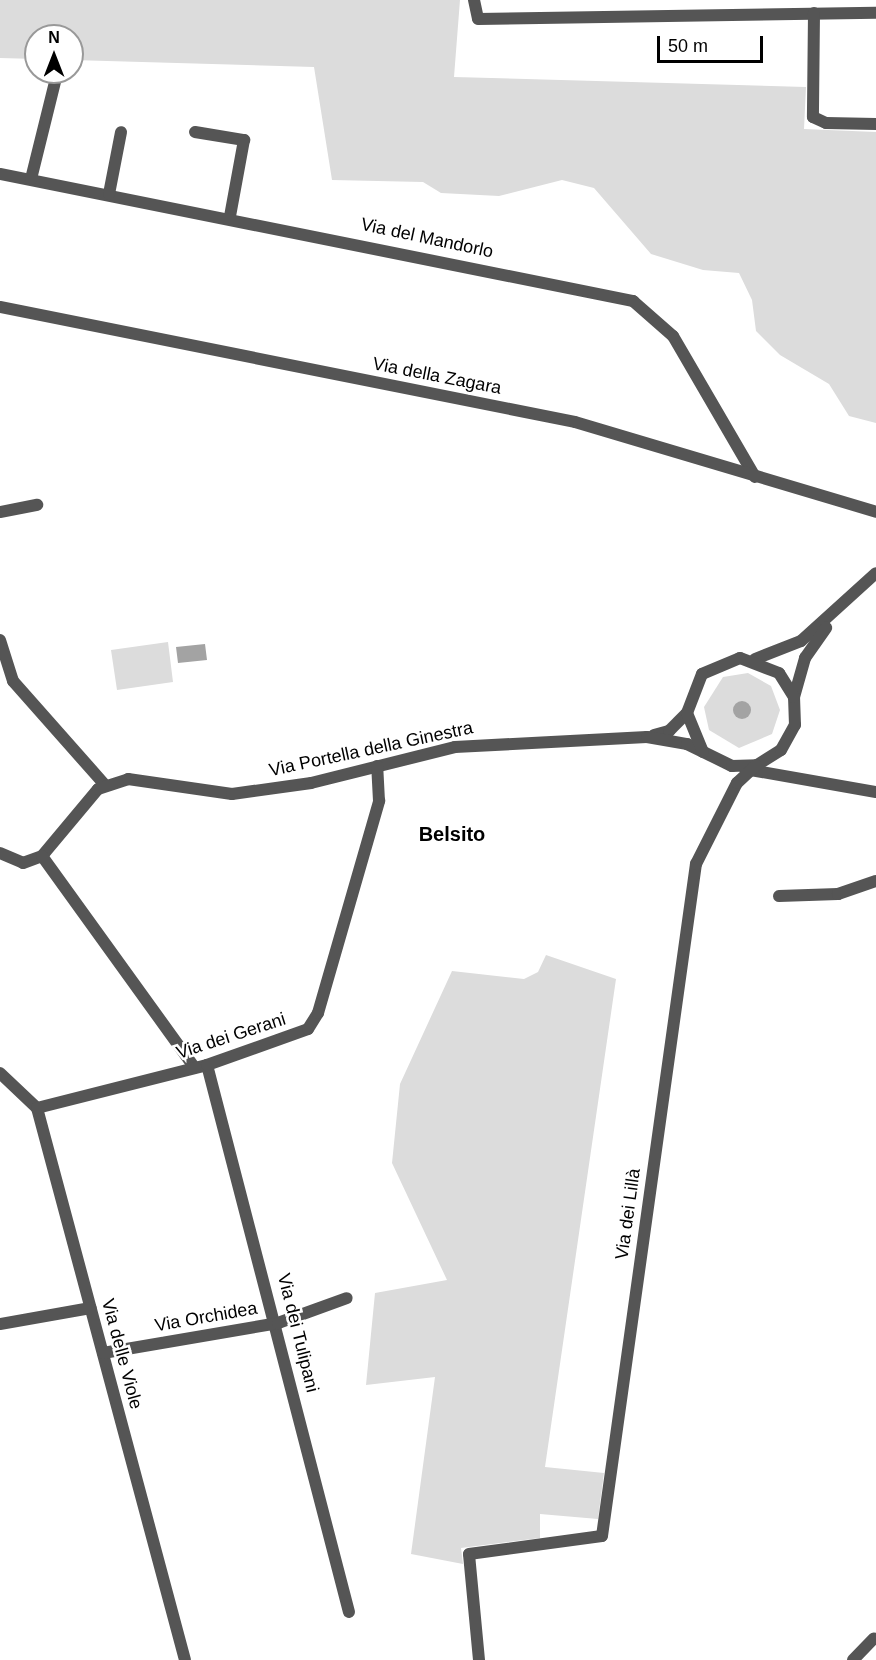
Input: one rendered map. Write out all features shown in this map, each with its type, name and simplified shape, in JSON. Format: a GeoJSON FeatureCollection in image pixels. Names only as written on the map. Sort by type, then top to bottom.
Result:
{"type":"FeatureCollection","features":[{"type":"Feature","properties":{"kind":"street"},"geometry":{"type":"LineString","coordinates":[[474,0],[478,19],[876,13]]}},
{"type":"Feature","properties":{"kind":"street"},"geometry":{"type":"LineString","coordinates":[[814,13],[813,117],[826,123],[876,124]]}},
{"type":"Feature","properties":{"kind":"street"},"geometry":{"type":"LineString","coordinates":[[31,179],[55,84]]}},
{"type":"Feature","properties":{"kind":"street"},"geometry":{"type":"LineString","coordinates":[[109,194],[121,132]]}},
{"type":"Feature","properties":{"kind":"street"},"geometry":{"type":"LineString","coordinates":[[195,132],[244,140],[230,216]]}},
{"type":"Feature","properties":{"kind":"street","name":"Via del Mandorlo"},"geometry":{"type":"LineString","coordinates":[[0,174],[230,216],[633,301],[673,336],[755,477]]}},
{"type":"Feature","properties":{"kind":"street","name":"Via della Zagara"},"geometry":{"type":"LineString","coordinates":[[0,307],[575,422],[860,509]]}},
{"type":"Feature","properties":{"kind":"street"},"geometry":{"type":"LineString","coordinates":[[0,512],[37,505]]}},
{"type":"Feature","properties":{"kind":"street"},"geometry":{"type":"LineString","coordinates":[[860,509],[876,512]]}},
{"type":"Feature","properties":{"kind":"street"},"geometry":{"type":"LineString","coordinates":[[860,509],[876,519]]}},
{"type":"Feature","properties":{"kind":"street"},"geometry":{"type":"LineString","coordinates":[[647,737],[669,731],[687,713],[693,686],[708,670],[726,660],[754,659],[801,641],[831,619],[876,573]]}},
{"type":"Feature","properties":{"kind":"street"},"geometry":{"type":"LineString","coordinates":[[752,767],[770,759],[795,725],[794,697],[805,658],[831,619]]}},
{"type":"Feature","properties":{"kind":"street"},"geometry":{"type":"LineString","coordinates":[[0,640],[13,681],[105,785]]}},
{"type":"Feature","properties":{"kind":"street"},"geometry":{"type":"LineString","coordinates":[[754,659],[779,673],[794,697]]}},
{"type":"Feature","properties":{"kind":"street"},"geometry":{"type":"LineString","coordinates":[[687,713],[703,752]]}},
{"type":"Feature","properties":{"kind":"street"},"geometry":{"type":"LineString","coordinates":[[647,737],[703,752],[732,766],[752,767],[774,777],[875,793]]}},
{"type":"Feature","properties":{"kind":"street","name":"Via Portella della Ginestra"},"geometry":{"type":"LineString","coordinates":[[42,856],[73,814],[105,785],[134,778],[231,794],[479,744],[647,737]]}},
{"type":"Feature","properties":{"kind":"street"},"geometry":{"type":"LineString","coordinates":[[770,759],[774,777]]}},
{"type":"Feature","properties":{"kind":"street","name":"Via dei Gerani"},"geometry":{"type":"LineString","coordinates":[[37,1108],[201,1066],[297,1034],[315,1021],[379,801],[377,766]]}},
{"type":"Feature","properties":{"kind":"street","name":"Via dei Lillà"},"geometry":{"type":"LineString","coordinates":[[479,1660],[470,1554],[602,1536],[696,864],[752,767]]}},
{"type":"Feature","properties":{"kind":"street"},"geometry":{"type":"LineString","coordinates":[[0,853],[23,863],[42,856]]}},
{"type":"Feature","properties":{"kind":"street","name":"Via dei Tulipani"},"geometry":{"type":"LineString","coordinates":[[42,856],[201,1066],[278,1323],[349,1612]]}},
{"type":"Feature","properties":{"kind":"street"},"geometry":{"type":"LineString","coordinates":[[779,896],[838,894],[876,881]]}},
{"type":"Feature","properties":{"kind":"street"},"geometry":{"type":"LineString","coordinates":[[0,1072],[37,1108]]}},
{"type":"Feature","properties":{"kind":"street","name":"Via delle Viole"},"geometry":{"type":"LineString","coordinates":[[37,1108],[185,1660]]}},
{"type":"Feature","properties":{"kind":"street","name":"Via Orchidea"},"geometry":{"type":"LineString","coordinates":[[103,1353],[278,1323],[347,1298]]}},
{"type":"Feature","properties":{"kind":"street"},"geometry":{"type":"LineString","coordinates":[[0,1324],[91,1308]]}},
{"type":"Feature","properties":{"kind":"street"},"geometry":{"type":"LineString","coordinates":[[853,1660],[874,1638]]}},
{"type":"Feature","properties":{"kind":"shaded area"},"geometry":{"type":"Polygon","coordinates":[[[0,0],[460,0],[454,77],[806,87],[804,129],[876,132],[876,423],[849,416],[829,384],[780,355],[756,331],[752,300],[739,273],[703,270],[651,254],[594,188],[562,180],[499,196],[441,193],[423,182],[332,180],[314,67],[84,60],[84,24],[24,24],[24,59],[0,58],[0,0]]]}},
{"type":"Feature","properties":{"kind":"shaded area"},"geometry":{"type":"Polygon","coordinates":[[[168,642],[173,682],[117,690],[111,650],[168,642]]]}},
{"type":"Feature","properties":{"kind":"shaded area"},"geometry":{"type":"Polygon","coordinates":[[[205,644],[207,660],[178,663],[176,647],[205,644]]]}},
{"type":"Feature","properties":{"kind":"shaded area"},"geometry":{"type":"Polygon","coordinates":[[[748,673],[771,686],[780,710],[772,734],[739,748],[709,730],[704,707],[723,677],[748,673]]]}},
{"type":"Feature","properties":{"kind":"shaded area"},"geometry":{"type":"Polygon","coordinates":[[[738,701],[746,701],[751,706],[749,717],[738,719],[733,714],[733,706],[738,701]]]}},
{"type":"Feature","properties":{"kind":"shaded area"},"geometry":{"type":"Polygon","coordinates":[[[546,955],[616,979],[545,1467],[604,1473],[598,1519],[540,1514],[540,1538],[461,1548],[463,1564],[411,1554],[435,1377],[366,1385],[375,1293],[447,1280],[392,1163],[400,1084],[452,971],[524,979],[538,972],[546,955]]]}},
{"type":"Feature","properties":{"kind":"district","name":"Belsito"},"geometry":{"type":"Point","coordinates":[452,834]}}]}
